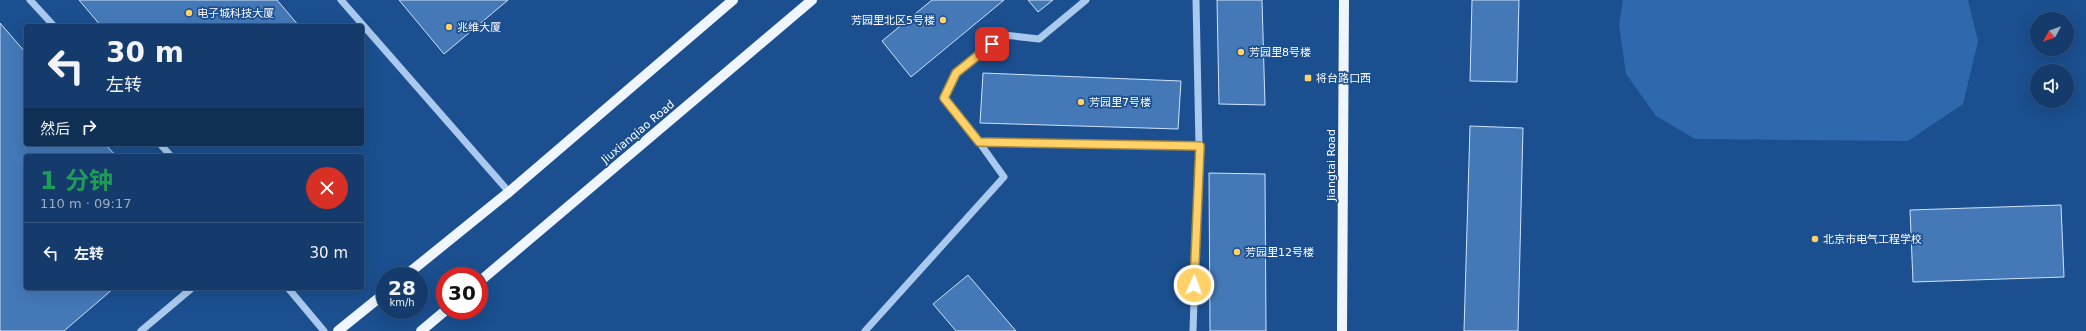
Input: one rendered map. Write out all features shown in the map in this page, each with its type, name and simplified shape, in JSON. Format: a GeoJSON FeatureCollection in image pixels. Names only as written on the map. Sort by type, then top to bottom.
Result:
{"type":"FeatureCollection","features":[{"type":"Feature","properties":{"kind":"main road"},"geometry":{"type":"LineString","coordinates":[[416,267],[509,192],[733,0]]}},
{"type":"Feature","properties":{"kind":"main road","name":"Jiuxianqiao Road"},"geometry":{"type":"LineString","coordinates":[[488,274],[812,0]]}},
{"type":"Feature","properties":{"kind":"main road","name":"Jiangtai Road"},"geometry":{"type":"LineString","coordinates":[[1342,331],[1344,0]]}},
{"type":"Feature","properties":{"kind":"main road"},"geometry":{"type":"LineString","coordinates":[[338,331],[376,299]]}},
{"type":"Feature","properties":{"kind":"main road"},"geometry":{"type":"LineString","coordinates":[[421,331],[436,318]]}},
{"type":"Feature","properties":{"kind":"street"},"geometry":{"type":"LineString","coordinates":[[30,0],[52,24]]}},
{"type":"Feature","properties":{"kind":"street"},"geometry":{"type":"LineString","coordinates":[[341,0],[362,24]]}},
{"type":"Feature","properties":{"kind":"street"},"geometry":{"type":"LineString","coordinates":[[865,331],[1004,178],[979,142],[944,98],[956,73],[1004,35],[1039,39],[1086,0]]}},
{"type":"Feature","properties":{"kind":"street"},"geometry":{"type":"LineString","coordinates":[[1193,331],[1200,146],[1196,0]]}},
{"type":"Feature","properties":{"kind":"street"},"geometry":{"type":"LineString","coordinates":[[364,26],[509,192]]}},
{"type":"Feature","properties":{"kind":"street"},"geometry":{"type":"LineString","coordinates":[[979,142],[1200,146]]}},
{"type":"Feature","properties":{"kind":"street"},"geometry":{"type":"LineString","coordinates":[[162,146],[169,154]]}},
{"type":"Feature","properties":{"kind":"street"},"geometry":{"type":"LineString","coordinates":[[141,331],[190,290]]}},
{"type":"Feature","properties":{"kind":"street"},"geometry":{"type":"LineString","coordinates":[[290,290],[324,331]]}},
{"type":"Feature","properties":{"kind":"shaded area"},"geometry":{"type":"Polygon","coordinates":[[[1623,0],[1968,0],[1978,41],[1963,104],[1908,141],[1695,139],[1656,116],[1626,74],[1619,25],[1623,0]]]}},
{"type":"Feature","properties":{"kind":"building","name":"电子城科技大厦"},"geometry":{"type":"Polygon","coordinates":[[[79,0],[277,0],[297,24],[99,24],[79,0]]]}},
{"type":"Feature","properties":{"kind":"building","name":"兆维大厦"},"geometry":{"type":"Polygon","coordinates":[[[399,0],[508,0],[444,54],[399,0]]]}},
{"type":"Feature","properties":{"kind":"building","name":"芳园里北区5号楼"},"geometry":{"type":"Polygon","coordinates":[[[932,0],[1004,0],[911,77],[882,41],[932,0]]]}},
{"type":"Feature","properties":{"kind":"building"},"geometry":{"type":"Polygon","coordinates":[[[1028,0],[1053,0],[1038,12],[1028,0]]]}},
{"type":"Feature","properties":{"kind":"building","name":"芳园里8号楼"},"geometry":{"type":"Polygon","coordinates":[[[1217,0],[1262,0],[1265,105],[1219,104],[1217,0]]]}},
{"type":"Feature","properties":{"kind":"building"},"geometry":{"type":"Polygon","coordinates":[[[1472,0],[1519,0],[1517,82],[1470,81],[1472,0]]]}},
{"type":"Feature","properties":{"kind":"building"},"geometry":{"type":"Polygon","coordinates":[[[0,23],[24,51],[24,146],[107,146],[114,154],[24,154],[24,290],[112,290],[64,331],[0,331],[0,23]]]}},
{"type":"Feature","properties":{"kind":"building","name":"芳园里7号楼"},"geometry":{"type":"Polygon","coordinates":[[[983,73],[1181,81],[1178,129],[980,123],[983,73]]]}},
{"type":"Feature","properties":{"kind":"building"},"geometry":{"type":"Polygon","coordinates":[[[1470,126],[1523,128],[1518,331],[1464,331],[1470,126]]]}},
{"type":"Feature","properties":{"kind":"building","name":"芳园里12号楼"},"geometry":{"type":"Polygon","coordinates":[[[1209,173],[1265,174],[1266,331],[1210,331],[1209,173]]]}},
{"type":"Feature","properties":{"kind":"building"},"geometry":{"type":"Polygon","coordinates":[[[2061,205],[2064,277],[1913,282],[1910,210],[2061,205]]]}},
{"type":"Feature","properties":{"kind":"building"},"geometry":{"type":"Polygon","coordinates":[[[968,275],[1016,331],[956,331],[933,304],[968,275]]]}},
{"type":"Feature","properties":{"kind":"place","name":"电子城科技大厦"},"geometry":{"type":"Point","coordinates":[189,13]}},
{"type":"Feature","properties":{"kind":"place","name":"芳园里北区5号楼"},"geometry":{"type":"Point","coordinates":[943,20]}},
{"type":"Feature","properties":{"kind":"place","name":"兆维大厦"},"geometry":{"type":"Point","coordinates":[449,27]}},
{"type":"Feature","properties":{"kind":"place","name":"芳园里8号楼"},"geometry":{"type":"Point","coordinates":[1241,52]}},
{"type":"Feature","properties":{"kind":"place","name":"将台路口西"},"geometry":{"type":"Point","coordinates":[1308,78]}},
{"type":"Feature","properties":{"kind":"place","name":"芳园里7号楼"},"geometry":{"type":"Point","coordinates":[1081,102]}},
{"type":"Feature","properties":{"kind":"place","name":"北京市电气工程学校"},"geometry":{"type":"Point","coordinates":[1815,239]}},
{"type":"Feature","properties":{"kind":"place","name":"芳园里12号楼"},"geometry":{"type":"Point","coordinates":[1237,252]}},
{"type":"Feature","properties":{"kind":"route"},"geometry":{"type":"LineString","coordinates":[[992,44],[956,73],[944,98],[979,142],[1200,146],[1194,285]]}}]}
